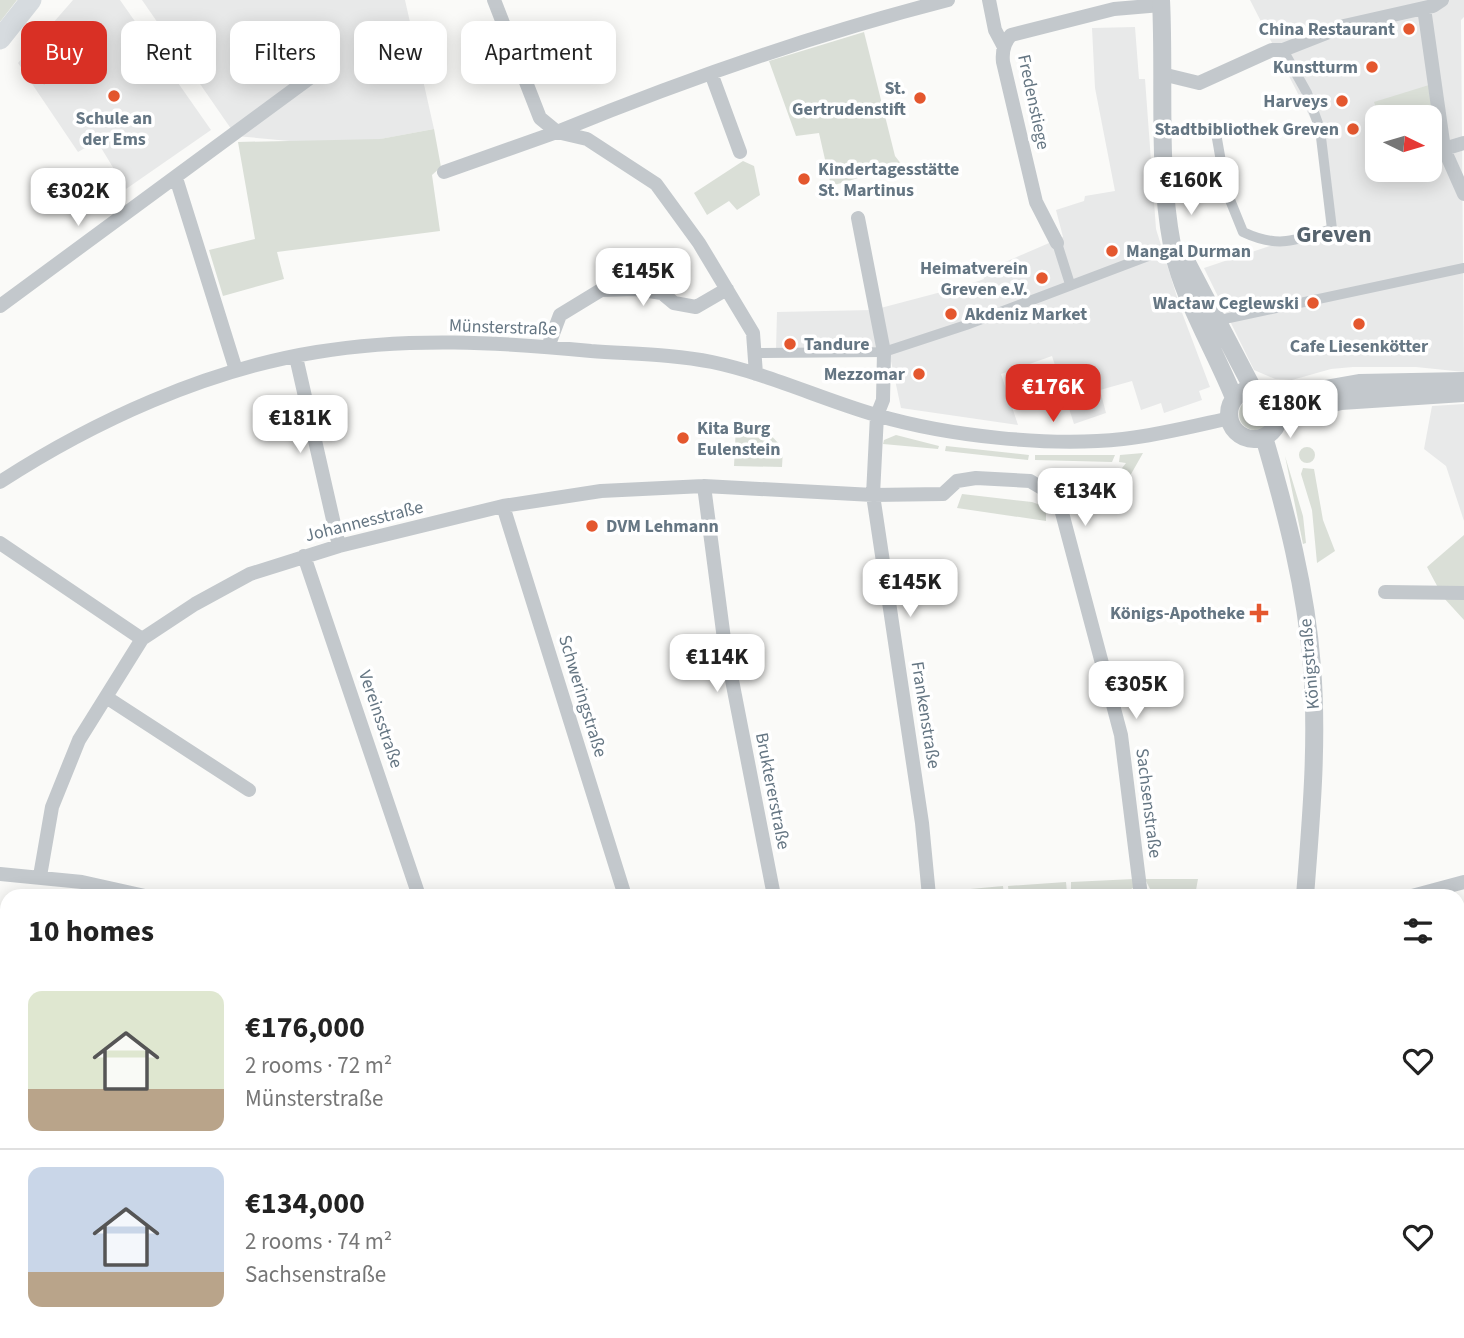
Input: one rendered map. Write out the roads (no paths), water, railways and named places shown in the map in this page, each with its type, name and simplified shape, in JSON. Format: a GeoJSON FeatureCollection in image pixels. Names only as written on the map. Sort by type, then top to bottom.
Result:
{"type":"FeatureCollection","features":[{"type":"Feature","properties":{"kind":"main road"},"geometry":{"type":"LineString","coordinates":[[0,39],[31,0]]}},
{"type":"Feature","properties":{"kind":"street"},"geometry":{"type":"LineString","coordinates":[[494,0],[540,118],[557,132],[587,139],[656,184],[727,289],[753,333],[760,353],[756,374]]}},
{"type":"Feature","properties":{"kind":"street"},"geometry":{"type":"LineString","coordinates":[[444,172],[711,73],[900,12],[948,0]]}},
{"type":"Feature","properties":{"kind":"street"},"geometry":{"type":"LineString","coordinates":[[989,0],[995,30],[1004,47]]}},
{"type":"Feature","properties":{"kind":"street"},"geometry":{"type":"LineString","coordinates":[[1162,74],[1199,83],[1272,50],[1283,50],[1344,26],[1424,8],[1442,0]]}},
{"type":"Feature","properties":{"kind":"street"},"geometry":{"type":"LineString","coordinates":[[1161,3],[1166,199],[1185,287],[1234,398],[1230,418],[1242,436],[1264,437],[1277,425],[1280,416],[1274,398],[1262,390],[1253,389],[1234,398]]}},
{"type":"Feature","properties":{"kind":"street","name":"Fredenstiege"},"geometry":{"type":"LineString","coordinates":[[1070,284],[1057,243],[1036,202],[1003,62],[1004,47],[1012,35],[1043,26],[1114,9],[1161,3]]}},
{"type":"Feature","properties":{"kind":"street"},"geometry":{"type":"LineString","coordinates":[[1424,8],[1444,149],[1464,194]]}},
{"type":"Feature","properties":{"kind":"street"},"geometry":{"type":"LineString","coordinates":[[1216,133],[1226,190],[1243,232],[1266,243],[1294,240],[1332,229],[1320,129],[1307,93],[1283,50]]}},
{"type":"Feature","properties":{"kind":"street"},"geometry":{"type":"LineString","coordinates":[[711,73],[740,152]]}},
{"type":"Feature","properties":{"kind":"street"},"geometry":{"type":"LineString","coordinates":[[0,306],[302,84]]}},
{"type":"Feature","properties":{"kind":"street"},"geometry":{"type":"LineString","coordinates":[[1444,149],[1464,143]]}},
{"type":"Feature","properties":{"kind":"street"},"geometry":{"type":"LineString","coordinates":[[176,178],[236,370]]}},
{"type":"Feature","properties":{"kind":"street","name":"Frankenstraße"},"geometry":{"type":"LineString","coordinates":[[858,218],[884,352],[883,400],[877,415],[873,495],[922,823],[928,889]]}},
{"type":"Feature","properties":{"kind":"street"},"geometry":{"type":"LineString","coordinates":[[760,353],[884,352],[966,326],[1070,284],[1176,246]]}},
{"type":"Feature","properties":{"kind":"street"},"geometry":{"type":"LineString","coordinates":[[1176,246],[1253,389]]}},
{"type":"Feature","properties":{"kind":"street"},"geometry":{"type":"LineString","coordinates":[[1215,321],[1464,268]]}},
{"type":"Feature","properties":{"kind":"street"},"geometry":{"type":"LineString","coordinates":[[548,347],[560,315],[601,290],[635,289],[662,293],[674,303],[696,307],[727,289]]}},
{"type":"Feature","properties":{"kind":"street","name":"Münsterstraße"},"geometry":{"type":"LineString","coordinates":[[0,482],[165,395],[236,370],[355,348],[418,344],[548,347],[709,361],[877,415],[1015,439],[1071,442],[1137,437],[1230,418]]}},
{"type":"Feature","properties":{"kind":"street"},"geometry":{"type":"LineString","coordinates":[[296,357],[339,546]]}},
{"type":"Feature","properties":{"kind":"street"},"geometry":{"type":"LineString","coordinates":[[1274,398],[1359,383],[1464,381]]}},
{"type":"Feature","properties":{"kind":"street"},"geometry":{"type":"LineString","coordinates":[[1280,416],[1341,401],[1464,393]]}},
{"type":"Feature","properties":{"kind":"street","name":"Königstraße"},"geometry":{"type":"LineString","coordinates":[[1264,437],[1288,519],[1312,665],[1314,733],[1305,889]]}},
{"type":"Feature","properties":{"kind":"street","name":"Sachsenstraße"},"geometry":{"type":"LineString","coordinates":[[873,495],[943,494],[957,481],[976,478],[1030,481],[1052,494],[1061,509],[1121,735],[1140,889]]}},
{"type":"Feature","properties":{"kind":"street","name":"Johannesstraße"},"geometry":{"type":"LineString","coordinates":[[40,876],[52,807],[79,740],[142,639],[195,604],[250,574],[304,555],[503,506],[601,491],[704,486],[873,495]]}},
{"type":"Feature","properties":{"kind":"street","name":"Bruktererstraße"},"geometry":{"type":"LineString","coordinates":[[704,486],[724,639],[773,889]]}},
{"type":"Feature","properties":{"kind":"street","name":"Schweringstraße"},"geometry":{"type":"LineString","coordinates":[[503,506],[623,889]]}},
{"type":"Feature","properties":{"kind":"street"},"geometry":{"type":"LineString","coordinates":[[0,543],[142,639]]}},
{"type":"Feature","properties":{"kind":"street","name":"Vereinsstraße"},"geometry":{"type":"LineString","coordinates":[[304,555],[417,889]]}},
{"type":"Feature","properties":{"kind":"street"},"geometry":{"type":"LineString","coordinates":[[1385,592],[1463,595]]}},
{"type":"Feature","properties":{"kind":"street"},"geometry":{"type":"LineString","coordinates":[[106,696],[249,790]]}},
{"type":"Feature","properties":{"kind":"street"},"geometry":{"type":"LineString","coordinates":[[0,874],[40,876],[108,889]]}},
{"type":"Feature","properties":{"kind":"street"},"geometry":{"type":"LineString","coordinates":[[1438,889],[1464,882]]}},
{"type":"Feature","properties":{"kind":"place","name":"China Restaurant"},"geometry":{"type":"Point","coordinates":[1409,29]}},
{"type":"Feature","properties":{"kind":"place","name":"Kunstturm"},"geometry":{"type":"Point","coordinates":[1372,67]}},
{"type":"Feature","properties":{"kind":"place","name":"Schule an der Ems"},"geometry":{"type":"Point","coordinates":[114,96]}},
{"type":"Feature","properties":{"kind":"place","name":"St. Gertrudenstift"},"geometry":{"type":"Point","coordinates":[920,98]}},
{"type":"Feature","properties":{"kind":"place","name":"Harveys"},"geometry":{"type":"Point","coordinates":[1342,101]}},
{"type":"Feature","properties":{"kind":"place","name":"Stadtbibliothek Greven"},"geometry":{"type":"Point","coordinates":[1353,129]}},
{"type":"Feature","properties":{"kind":"place","name":"Kindertagesstätte St. Martinus"},"geometry":{"type":"Point","coordinates":[804,179]}},
{"type":"Feature","properties":{"kind":"place","name":"Mangal Durman"},"geometry":{"type":"Point","coordinates":[1112,251]}},
{"type":"Feature","properties":{"kind":"place","name":"Heimatverein Greven e.V."},"geometry":{"type":"Point","coordinates":[1042,278]}},
{"type":"Feature","properties":{"kind":"place","name":"Wacław Ceglewski"},"geometry":{"type":"Point","coordinates":[1313,303]}},
{"type":"Feature","properties":{"kind":"place","name":"Akdeniz Market"},"geometry":{"type":"Point","coordinates":[951,314]}},
{"type":"Feature","properties":{"kind":"place","name":"Cafe Liesenkötter"},"geometry":{"type":"Point","coordinates":[1359,324]}},
{"type":"Feature","properties":{"kind":"place","name":"Tandure"},"geometry":{"type":"Point","coordinates":[790,344]}},
{"type":"Feature","properties":{"kind":"place","name":"Mezzomar"},"geometry":{"type":"Point","coordinates":[919,374]}},
{"type":"Feature","properties":{"kind":"place","name":"Kita Burg Eulenstein"},"geometry":{"type":"Point","coordinates":[683,438]}},
{"type":"Feature","properties":{"kind":"place","name":"DVM Lehmann"},"geometry":{"type":"Point","coordinates":[592,526]}},
{"type":"Feature","properties":{"kind":"place","name":"Königs-Apotheke"},"geometry":{"type":"Point","coordinates":[1259,613]}},
{"type":"Feature","properties":{"kind":"district","name":"Greven"},"geometry":{"type":"Point","coordinates":[1334,234]}}]}
